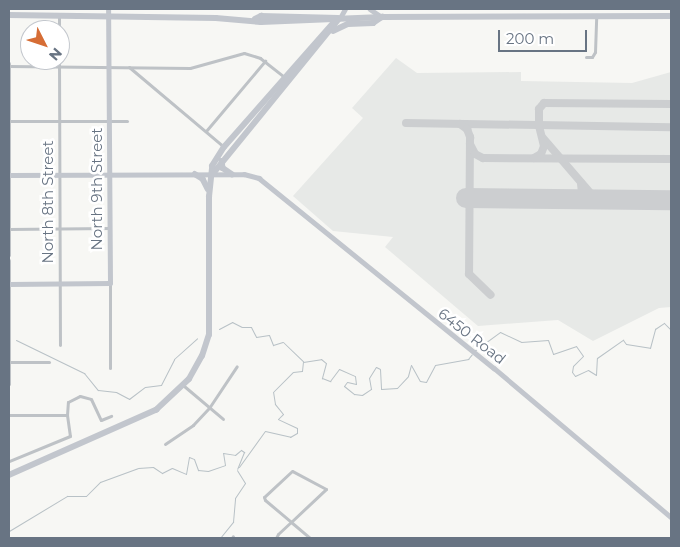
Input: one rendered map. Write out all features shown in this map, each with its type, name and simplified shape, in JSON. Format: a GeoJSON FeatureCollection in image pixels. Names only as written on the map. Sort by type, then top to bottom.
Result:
{"type":"FeatureCollection","features":[{"type":"Feature","properties":{"kind":"highway"},"geometry":{"type":"LineString","coordinates":[[9,15],[255,19],[314,23],[320,29],[320,35]]}},
{"type":"Feature","properties":{"kind":"highway"},"geometry":{"type":"LineString","coordinates":[[255,19],[261,16],[340,18],[671,16]]}},
{"type":"Feature","properties":{"kind":"highway"},"geometry":{"type":"LineString","coordinates":[[312,53],[337,28],[348,24],[373,23],[382,17]]}},
{"type":"Feature","properties":{"kind":"highway"},"geometry":{"type":"LineString","coordinates":[[286,22],[340,18]]}},
{"type":"Feature","properties":{"kind":"highway"},"geometry":{"type":"LineString","coordinates":[[9,475],[156,410],[184,386],[202,356],[209,335],[209,191],[212,166],[224,147],[320,35],[340,18]]}},
{"type":"Feature","properties":{"kind":"highway"},"geometry":{"type":"LineString","coordinates":[[212,175],[223,158],[340,18]]}},
{"type":"Feature","properties":{"kind":"highway"},"geometry":{"type":"LineString","coordinates":[[223,158],[223,168],[232,174]]}},
{"type":"Feature","properties":{"kind":"highway"},"geometry":{"type":"LineString","coordinates":[[195,174],[204,180],[209,191]]}},
{"type":"Feature","properties":{"kind":"street","name":"North 9th Street"},"geometry":{"type":"LineString","coordinates":[[108,9],[110,66],[110,368]]}},
{"type":"Feature","properties":{"kind":"street"},"geometry":{"type":"LineString","coordinates":[[340,18],[345,9]]}},
{"type":"Feature","properties":{"kind":"street"},"geometry":{"type":"LineString","coordinates":[[370,9],[382,17]]}},
{"type":"Feature","properties":{"kind":"street"},"geometry":{"type":"LineString","coordinates":[[586,57],[592,57],[595,52],[596,17]]}},
{"type":"Feature","properties":{"kind":"street"},"geometry":{"type":"LineString","coordinates":[[70,66],[190,68],[244,53],[265,61],[284,77]]}},
{"type":"Feature","properties":{"kind":"street"},"geometry":{"type":"LineString","coordinates":[[206,132],[265,61]]}},
{"type":"Feature","properties":{"kind":"street"},"geometry":{"type":"LineString","coordinates":[[9,65],[9,256]]}},
{"type":"Feature","properties":{"kind":"street"},"geometry":{"type":"LineString","coordinates":[[128,67],[224,147]]}},
{"type":"Feature","properties":{"kind":"street","name":"North 8th Street"},"geometry":{"type":"LineString","coordinates":[[59,70],[60,175],[58,229],[60,345]]}},
{"type":"Feature","properties":{"kind":"street"},"geometry":{"type":"LineString","coordinates":[[9,121],[127,121]]}},
{"type":"Feature","properties":{"kind":"street"},"geometry":{"type":"LineString","coordinates":[[9,175],[232,174]]}},
{"type":"Feature","properties":{"kind":"street","name":"6450 Road"},"geometry":{"type":"LineString","coordinates":[[232,174],[256,176],[479,357],[671,518]]}},
{"type":"Feature","properties":{"kind":"street"},"geometry":{"type":"LineString","coordinates":[[9,229],[110,228]]}},
{"type":"Feature","properties":{"kind":"street"},"geometry":{"type":"LineString","coordinates":[[9,260],[9,384]]}},
{"type":"Feature","properties":{"kind":"street"},"geometry":{"type":"LineString","coordinates":[[9,284],[110,283]]}},
{"type":"Feature","properties":{"kind":"street"},"geometry":{"type":"LineString","coordinates":[[10,362],[50,362]]}},
{"type":"Feature","properties":{"kind":"street"},"geometry":{"type":"LineString","coordinates":[[165,444],[193,425],[209,408],[237,366]]}},
{"type":"Feature","properties":{"kind":"street"},"geometry":{"type":"LineString","coordinates":[[184,386],[223,420]]}},
{"type":"Feature","properties":{"kind":"street"},"geometry":{"type":"LineString","coordinates":[[9,461],[70,436],[67,415],[68,402],[80,396],[91,399],[101,420],[111,416]]}},
{"type":"Feature","properties":{"kind":"street"},"geometry":{"type":"LineString","coordinates":[[9,415],[67,415]]}},
{"type":"Feature","properties":{"kind":"street"},"geometry":{"type":"LineString","coordinates":[[276,538],[291,522],[326,489],[292,471],[264,497],[291,522],[310,538]]}},
{"type":"Feature","properties":{"kind":"shaded area"},"geometry":{"type":"Polygon","coordinates":[[[396,58],[417,73],[521,72],[521,81],[632,83],[671,72],[671,307],[659,308],[593,341],[558,320],[478,326],[385,247],[393,237],[333,231],[293,196],[363,118],[352,108],[396,58]]]}},
{"type":"Feature","properties":{"kind":"waterway"},"geometry":{"type":"LineString","coordinates":[[219,329],[232,322],[242,327],[251,327],[256,337],[269,335],[273,345],[283,342],[303,361]]}},
{"type":"Feature","properties":{"kind":"waterway"},"geometry":{"type":"LineString","coordinates":[[474,351],[500,332],[521,342],[548,340],[553,354],[576,346],[583,356],[573,366],[572,372],[575,376],[588,370],[596,375],[597,358],[623,340],[626,344],[650,348],[655,329],[664,323],[671,330]]}},
{"type":"Feature","properties":{"kind":"waterway"},"geometry":{"type":"LineString","coordinates":[[16,340],[84,373],[98,390],[116,392],[129,399],[145,387],[161,385],[174,359],[197,338]]}},
{"type":"Feature","properties":{"kind":"waterway"},"geometry":{"type":"LineString","coordinates":[[303,362],[321,359],[326,363],[322,378],[330,381],[339,369],[355,376],[356,384],[347,382],[344,386],[354,394],[362,395],[371,389],[369,378],[376,367],[380,369],[381,389],[397,388],[408,376],[411,365],[420,381],[426,382],[435,365],[468,359],[472,354]]}},
{"type":"Feature","properties":{"kind":"waterway"},"geometry":{"type":"LineString","coordinates":[[239,467],[265,431],[290,437],[297,433],[297,428],[278,419],[283,414],[275,404],[273,392],[293,372],[302,371],[303,362]]}},
{"type":"Feature","properties":{"kind":"waterway"},"geometry":{"type":"LineString","coordinates":[[9,531],[67,496],[86,496],[100,482],[138,468],[153,467],[162,473],[172,468],[186,474],[189,457],[194,459],[198,470],[208,471],[225,465],[223,453],[235,455],[241,450],[244,452],[237,469]]}},
{"type":"Feature","properties":{"kind":"waterway"},"geometry":{"type":"LineString","coordinates":[[220,538],[233,522],[235,498],[245,483],[237,470]]}},
{"type":"Feature","properties":{"kind":"taxiway"},"geometry":{"type":"LineString","coordinates":[[534,158],[541,154],[544,146],[539,126],[539,109],[544,103],[671,104]]}},
{"type":"Feature","properties":{"kind":"taxiway"},"geometry":{"type":"LineString","coordinates":[[406,123],[671,127]]}},
{"type":"Feature","properties":{"kind":"taxiway"},"geometry":{"type":"LineString","coordinates":[[460,124],[467,129],[470,137],[469,274],[491,295]]}},
{"type":"Feature","properties":{"kind":"taxiway"},"geometry":{"type":"LineString","coordinates":[[543,138],[592,195],[601,199]]}},
{"type":"Feature","properties":{"kind":"taxiway"},"geometry":{"type":"LineString","coordinates":[[470,144],[475,154],[483,158],[671,159]]}},
{"type":"Feature","properties":{"kind":"taxiway"},"geometry":{"type":"LineString","coordinates":[[571,199],[582,193],[581,183]]}},
{"type":"Feature","properties":{"kind":"runway"},"geometry":{"type":"LineString","coordinates":[[466,198],[671,200]]}}]}
